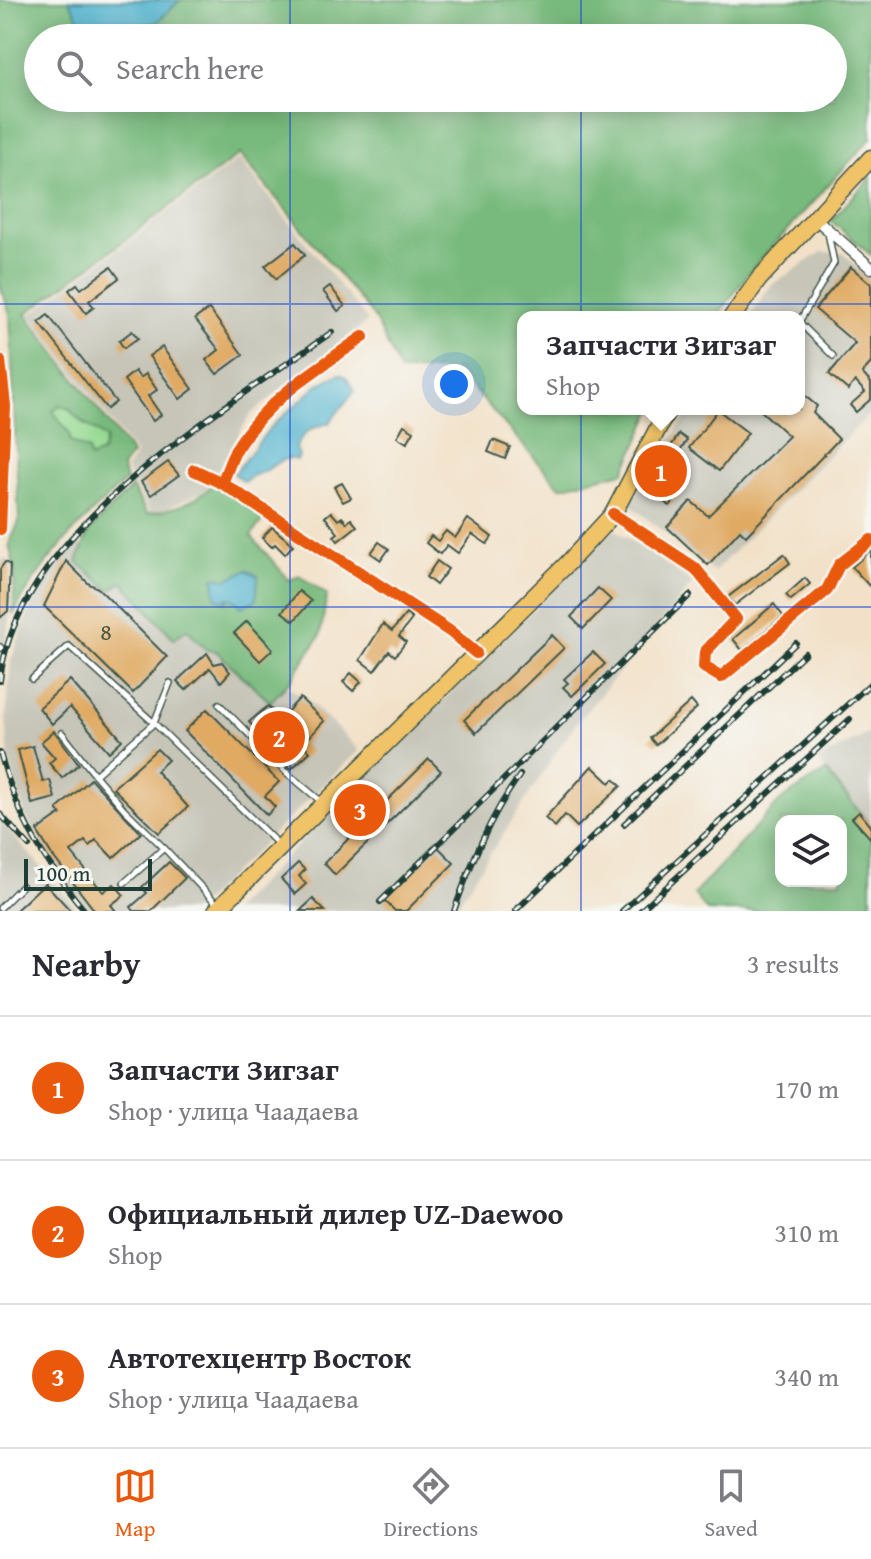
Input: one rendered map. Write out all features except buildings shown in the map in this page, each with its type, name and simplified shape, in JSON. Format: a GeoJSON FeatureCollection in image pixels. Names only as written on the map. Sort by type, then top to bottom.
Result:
{"type":"FeatureCollection","features":[{"type":"Feature","properties":{"kind":"main road"},"geometry":{"type":"LineString","coordinates":[[736,311],[759,279],[821,224],[871,158]]}},
{"type":"Feature","properties":{"kind":"main road"},"geometry":{"type":"LineString","coordinates":[[218,909],[568,563],[613,514],[665,415]]}},
{"type":"Feature","properties":{"kind":"street"},"geometry":{"type":"LineString","coordinates":[[821,224],[871,268]]}},
{"type":"Feature","properties":{"kind":"street"},"geometry":{"type":"LineString","coordinates":[[222,483],[238,445],[258,419],[284,393],[363,337]]}},
{"type":"Feature","properties":{"kind":"street"},"geometry":{"type":"LineString","coordinates":[[0,361],[5,406],[0,529]]}},
{"type":"Feature","properties":{"kind":"street"},"geometry":{"type":"LineString","coordinates":[[194,470],[222,483],[451,632],[476,653]]}},
{"type":"Feature","properties":{"kind":"street"},"geometry":{"type":"LineString","coordinates":[[613,514],[695,568],[736,619],[705,652],[704,667],[721,677],[827,590],[839,565],[871,540]]}},
{"type":"Feature","properties":{"kind":"lane"},"geometry":{"type":"LineString","coordinates":[[805,312],[834,263],[821,224]]}},
{"type":"Feature","properties":{"kind":"lane"},"geometry":{"type":"LineString","coordinates":[[805,328],[833,356]]}},
{"type":"Feature","properties":{"kind":"lane"},"geometry":{"type":"LineString","coordinates":[[32,679],[69,646],[154,723],[280,846]]}},
{"type":"Feature","properties":{"kind":"lane"},"geometry":{"type":"LineString","coordinates":[[95,775],[154,723],[170,683]]}},
{"type":"Feature","properties":{"kind":"lane"},"geometry":{"type":"LineString","coordinates":[[219,704],[287,773],[323,804]]}},
{"type":"Feature","properties":{"kind":"lane"},"geometry":{"type":"LineString","coordinates":[[62,733],[124,809],[164,848],[218,909]]}},
{"type":"Feature","properties":{"kind":"lane"},"geometry":{"type":"LineString","coordinates":[[124,883],[164,848]]}},
{"type":"Feature","properties":{"kind":"lane"},"geometry":{"type":"LineString","coordinates":[[0,908],[22,886]]}},
{"type":"Feature","properties":{"kind":"shaded area"},"geometry":{"type":"Polygon","coordinates":[[[239,159],[368,321],[251,414],[207,489],[168,508],[150,512],[126,469],[136,454],[30,315],[239,159]]]}},
{"type":"Feature","properties":{"kind":"shaded area"},"geometry":{"type":"Polygon","coordinates":[[[822,252],[843,253],[871,279],[871,412],[714,572],[629,504],[687,415],[805,415],[805,311],[754,311],[771,285],[822,252]]]}},
{"type":"Feature","properties":{"kind":"shaded area"},"geometry":{"type":"Polygon","coordinates":[[[614,529],[693,583],[571,730],[453,911],[232,911],[614,529]]]}},
{"type":"Feature","properties":{"kind":"shaded area"},"geometry":{"type":"Polygon","coordinates":[[[75,541],[310,702],[359,750],[194,911],[89,911],[60,874],[25,815],[9,759],[6,719],[11,660],[28,613],[52,566],[75,541]]]}},
{"type":"Feature","properties":{"kind":"shaded area"},"geometry":{"type":"Polygon","coordinates":[[[4,558],[11,563],[10,614],[0,674],[0,563],[4,558]]]}},
{"type":"Feature","properties":{"kind":"shaded area"},"geometry":{"type":"Polygon","coordinates":[[[871,732],[871,826],[817,760],[871,732]]]}},
{"type":"Feature","properties":{"kind":"shaded area"},"geometry":{"type":"Polygon","coordinates":[[[0,821],[49,876],[79,911],[0,911],[0,821]]]}},
{"type":"Feature","properties":{"kind":"green space"},"geometry":{"type":"Polygon","coordinates":[[[0,0],[69,0],[82,24],[24,24],[24,112],[847,112],[847,24],[146,24],[156,23],[180,0],[871,0],[871,138],[751,270],[721,311],[517,311],[517,415],[650,415],[624,472],[560,487],[457,370],[400,371],[374,317],[240,154],[26,314],[132,454],[122,467],[126,480],[49,559],[13,615],[15,570],[9,544],[19,522],[10,314],[0,285],[0,0]],[[59,405],[53,411],[69,433],[71,442],[88,450],[90,458],[102,453],[106,439],[77,418],[70,409],[59,405]]]}},
{"type":"Feature","properties":{"kind":"green space"},"geometry":{"type":"Polygon","coordinates":[[[871,177],[871,255],[831,221],[871,177]]]}},
{"type":"Feature","properties":{"kind":"green space"},"geometry":{"type":"Polygon","coordinates":[[[59,405],[71,409],[106,439],[102,453],[90,459],[87,450],[71,442],[53,411],[59,405]]]}},
{"type":"Feature","properties":{"kind":"green space"},"geometry":{"type":"Polygon","coordinates":[[[215,482],[227,489],[236,501],[244,500],[266,515],[251,536],[289,580],[300,576],[327,595],[320,636],[290,681],[270,702],[216,651],[207,650],[187,629],[174,639],[123,582],[110,590],[77,562],[89,531],[132,487],[147,514],[184,504],[215,482]],[[247,570],[227,579],[227,598],[235,600],[247,570]]]}},
{"type":"Feature","properties":{"kind":"green space"},"geometry":{"type":"Polygon","coordinates":[[[826,771],[871,826],[871,911],[707,911],[694,894],[781,800],[826,771]]]}},
{"type":"Feature","properties":{"kind":"water"},"geometry":{"type":"Polygon","coordinates":[[[69,0],[180,0],[156,23],[82,24],[69,0]]]}},
{"type":"Feature","properties":{"kind":"water"},"geometry":{"type":"Polygon","coordinates":[[[339,374],[345,376],[355,390],[329,423],[305,433],[296,447],[297,460],[281,461],[244,482],[234,474],[270,428],[319,384],[339,374]]]}},
{"type":"Feature","properties":{"kind":"water"},"geometry":{"type":"Polygon","coordinates":[[[247,570],[258,576],[256,600],[241,607],[235,600],[227,598],[227,602],[215,597],[214,577],[227,579],[247,570]]]}},
{"type":"Feature","properties":{"kind":"railway"},"geometry":{"type":"LineString","coordinates":[[0,681],[14,627],[42,575],[82,526],[182,438],[332,332]]}},
{"type":"Feature","properties":{"kind":"railway"},"geometry":{"type":"LineString","coordinates":[[380,902],[690,595]]}},
{"type":"Feature","properties":{"kind":"railway"},"geometry":{"type":"LineString","coordinates":[[515,911],[796,643]]}},
{"type":"Feature","properties":{"kind":"railway"},"geometry":{"type":"LineString","coordinates":[[624,824],[805,653]]}},
{"type":"Feature","properties":{"kind":"railway"},"geometry":{"type":"LineString","coordinates":[[622,911],[871,683]]}},
{"type":"Feature","properties":{"kind":"railway"},"geometry":{"type":"LineString","coordinates":[[640,911],[850,719]]}},
{"type":"Feature","properties":{"kind":"railway"},"geometry":{"type":"LineString","coordinates":[[0,753],[15,799],[33,837],[85,911]]}},
{"type":"Feature","properties":{"kind":"railway"},"geometry":{"type":"LineString","coordinates":[[454,911],[482,840],[520,775]]}},
{"type":"Feature","properties":{"kind":"railway"},"geometry":{"type":"LineString","coordinates":[[0,814],[29,846]]}},
{"type":"Feature","properties":{"kind":"cycle path"},"geometry":{"type":"LineString","coordinates":[[222,483],[237,447],[266,411],[296,384],[363,337]]}},
{"type":"Feature","properties":{"kind":"cycle path"},"geometry":{"type":"LineString","coordinates":[[0,361],[5,406],[0,529]]}},
{"type":"Feature","properties":{"kind":"cycle path"},"geometry":{"type":"LineString","coordinates":[[194,470],[222,483],[451,632],[476,653]]}},
{"type":"Feature","properties":{"kind":"cycle path"},"geometry":{"type":"LineString","coordinates":[[613,514],[695,568],[736,619],[705,652],[704,667],[721,677],[827,590],[839,565],[871,540]]}},
{"type":"Feature","properties":{"kind":"place","name":"Запчасти Зигзаг"},"geometry":{"type":"Point","coordinates":[661,471]}},
{"type":"Feature","properties":{"kind":"place","name":"Официальный дилер UZ-Daewoo"},"geometry":{"type":"Point","coordinates":[279,737]}},
{"type":"Feature","properties":{"kind":"place","name":"Автотехцентр Восток"},"geometry":{"type":"Point","coordinates":[360,810]}}]}
